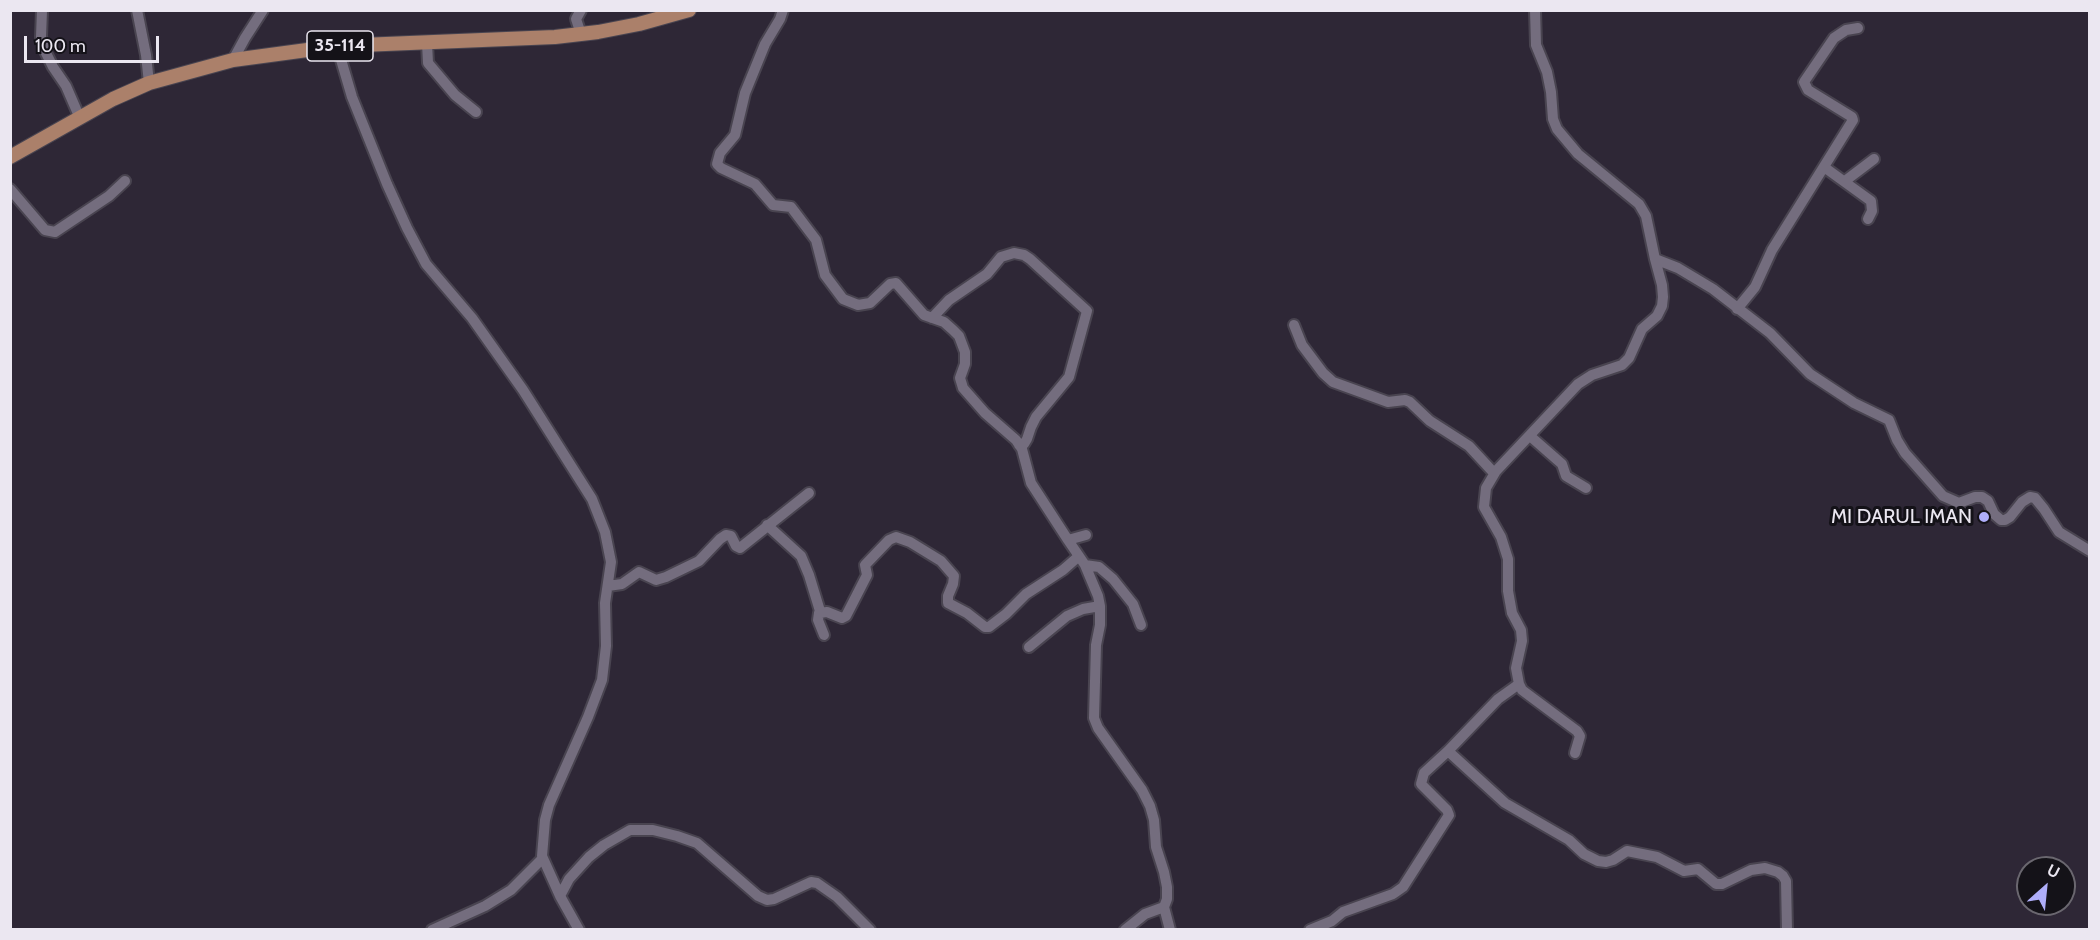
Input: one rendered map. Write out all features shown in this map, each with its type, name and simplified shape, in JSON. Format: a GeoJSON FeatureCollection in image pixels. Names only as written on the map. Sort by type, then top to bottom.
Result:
{"type":"FeatureCollection","features":[{"type":"Feature","properties":{"kind":"main road","name":"35-114"},"geometry":{"type":"LineString","coordinates":[[10,157],[79,117],[149,83],[233,60],[337,46],[581,34],[620,29],[689,10]]}},
{"type":"Feature","properties":{"kind":"street"},"geometry":{"type":"LineString","coordinates":[[42,10],[41,37],[45,51],[53,68],[66,86],[79,117]]}},
{"type":"Feature","properties":{"kind":"street"},"geometry":{"type":"LineString","coordinates":[[137,10],[149,83]]}},
{"type":"Feature","properties":{"kind":"street"},"geometry":{"type":"LineString","coordinates":[[233,60],[263,10]]}},
{"type":"Feature","properties":{"kind":"street"},"geometry":{"type":"LineString","coordinates":[[581,10],[576,19],[581,34]]}},
{"type":"Feature","properties":{"kind":"street"},"geometry":{"type":"LineString","coordinates":[[783,10],[765,44],[745,93],[735,135],[720,153],[717,164],[755,184],[773,205],[791,207],[816,240],[825,275],[843,299],[858,304],[870,303],[890,284],[896,283],[924,315],[948,325],[959,336],[966,358],[960,378],[963,388],[985,413],[1020,445],[1031,483],[1082,560],[1100,606],[1100,625],[1096,645],[1094,718],[1098,728],[1142,790],[1153,813],[1156,848],[1167,887],[1167,902],[1164,907],[1145,914],[1125,930]]}},
{"type":"Feature","properties":{"kind":"street"},"geometry":{"type":"LineString","coordinates":[[1535,10],[1536,45],[1547,72],[1553,119],[1557,129],[1578,154],[1639,204],[1646,216],[1664,297],[1657,316],[1642,329],[1629,358],[1622,365],[1592,375],[1578,384],[1494,473],[1486,488],[1484,507],[1501,537],[1508,559],[1508,591],[1512,613],[1521,630],[1522,641],[1516,668],[1519,684],[1522,690],[1577,731],[1580,736],[1575,753]]}},
{"type":"Feature","properties":{"kind":"street"},"geometry":{"type":"LineString","coordinates":[[1737,309],[1755,287],[1772,250],[1852,120],[1852,117],[1808,90],[1804,82],[1812,68],[1820,61],[1828,44],[1846,30],[1858,28]]}},
{"type":"Feature","properties":{"kind":"street"},"geometry":{"type":"LineString","coordinates":[[427,43],[428,63],[455,96],[477,112]]}},
{"type":"Feature","properties":{"kind":"street"},"geometry":{"type":"LineString","coordinates":[[337,46],[352,97],[387,184],[426,264],[488,339],[524,390],[592,499],[610,552],[605,603],[606,646],[602,680],[549,805],[545,820],[542,859],[579,930]]}},
{"type":"Feature","properties":{"kind":"street"},"geometry":{"type":"LineString","coordinates":[[1845,181],[1874,159]]}},
{"type":"Feature","properties":{"kind":"street"},"geometry":{"type":"LineString","coordinates":[[1824,167],[1871,201],[1872,211],[1868,219]]}},
{"type":"Feature","properties":{"kind":"street"},"geometry":{"type":"LineString","coordinates":[[10,189],[45,230],[55,232],[109,196],[125,181]]}},
{"type":"Feature","properties":{"kind":"street"},"geometry":{"type":"LineString","coordinates":[[932,318],[949,300],[987,274],[1001,257],[1014,253],[1030,259],[1087,311],[1069,377],[1036,417],[1027,439],[1020,445]]}},
{"type":"Feature","properties":{"kind":"street"},"geometry":{"type":"LineString","coordinates":[[1655,259],[1694,276],[1770,333],[1810,374],[1854,403],[1889,420],[1905,453],[1943,496],[1959,504],[1975,497],[1982,497],[1988,501],[1994,514],[2001,520],[2010,517],[2022,501],[2030,497],[2035,498],[2059,532],[2090,551]]}},
{"type":"Feature","properties":{"kind":"street"},"geometry":{"type":"LineString","coordinates":[[1294,325],[1302,345],[1323,373],[1333,382],[1388,402],[1405,400],[1410,402],[1430,420],[1469,446],[1494,473]]}},
{"type":"Feature","properties":{"kind":"street"},"geometry":{"type":"LineString","coordinates":[[1530,436],[1562,464],[1566,476],[1586,488]]}},
{"type":"Feature","properties":{"kind":"street"},"geometry":{"type":"LineString","coordinates":[[608,586],[622,584],[639,572],[656,579],[666,577],[699,561],[724,536],[731,536],[736,546],[740,548],[809,493]]}},
{"type":"Feature","properties":{"kind":"street"},"geometry":{"type":"LineString","coordinates":[[767,525],[798,552],[803,560],[820,612],[818,620],[824,635]]}},
{"type":"Feature","properties":{"kind":"street"},"geometry":{"type":"LineString","coordinates":[[1068,540],[1086,535]]}},
{"type":"Feature","properties":{"kind":"street"},"geometry":{"type":"LineString","coordinates":[[820,612],[827,612],[842,618],[846,616],[867,575],[865,565],[889,540],[896,537],[910,542],[941,561],[954,576],[948,603],[985,627],[989,627],[1006,614],[1026,594],[1082,560]]}},
{"type":"Feature","properties":{"kind":"street"},"geometry":{"type":"LineString","coordinates":[[1082,560],[1099,567],[1113,579],[1133,604],[1141,625]]}},
{"type":"Feature","properties":{"kind":"street"},"geometry":{"type":"LineString","coordinates":[[1029,647],[1067,616],[1083,609],[1100,606]]}},
{"type":"Feature","properties":{"kind":"street"},"geometry":{"type":"LineString","coordinates":[[1310,930],[1332,921],[1343,912],[1393,894],[1403,887],[1448,818],[1447,810],[1425,789],[1421,781],[1427,770],[1498,699],[1519,684]]}},
{"type":"Feature","properties":{"kind":"street"},"geometry":{"type":"LineString","coordinates":[[1448,751],[1505,803],[1569,840],[1575,848],[1598,861],[1613,860],[1627,851],[1657,857],[1684,871],[1698,869],[1716,885],[1751,870],[1765,868],[1778,872],[1786,881],[1787,930]]}},
{"type":"Feature","properties":{"kind":"street"},"geometry":{"type":"LineString","coordinates":[[560,896],[569,879],[589,857],[604,845],[630,830],[653,831],[697,843],[758,896],[767,900],[811,882],[817,883],[837,897],[870,930]]}},
{"type":"Feature","properties":{"kind":"street"},"geometry":{"type":"LineString","coordinates":[[432,930],[485,906],[511,890],[542,859]]}},
{"type":"Feature","properties":{"kind":"street"},"geometry":{"type":"LineString","coordinates":[[1164,907],[1170,930]]}},
{"type":"Feature","properties":{"kind":"place","name":"MI DARUL IMAN"},"geometry":{"type":"Point","coordinates":[1984,517]}}]}
